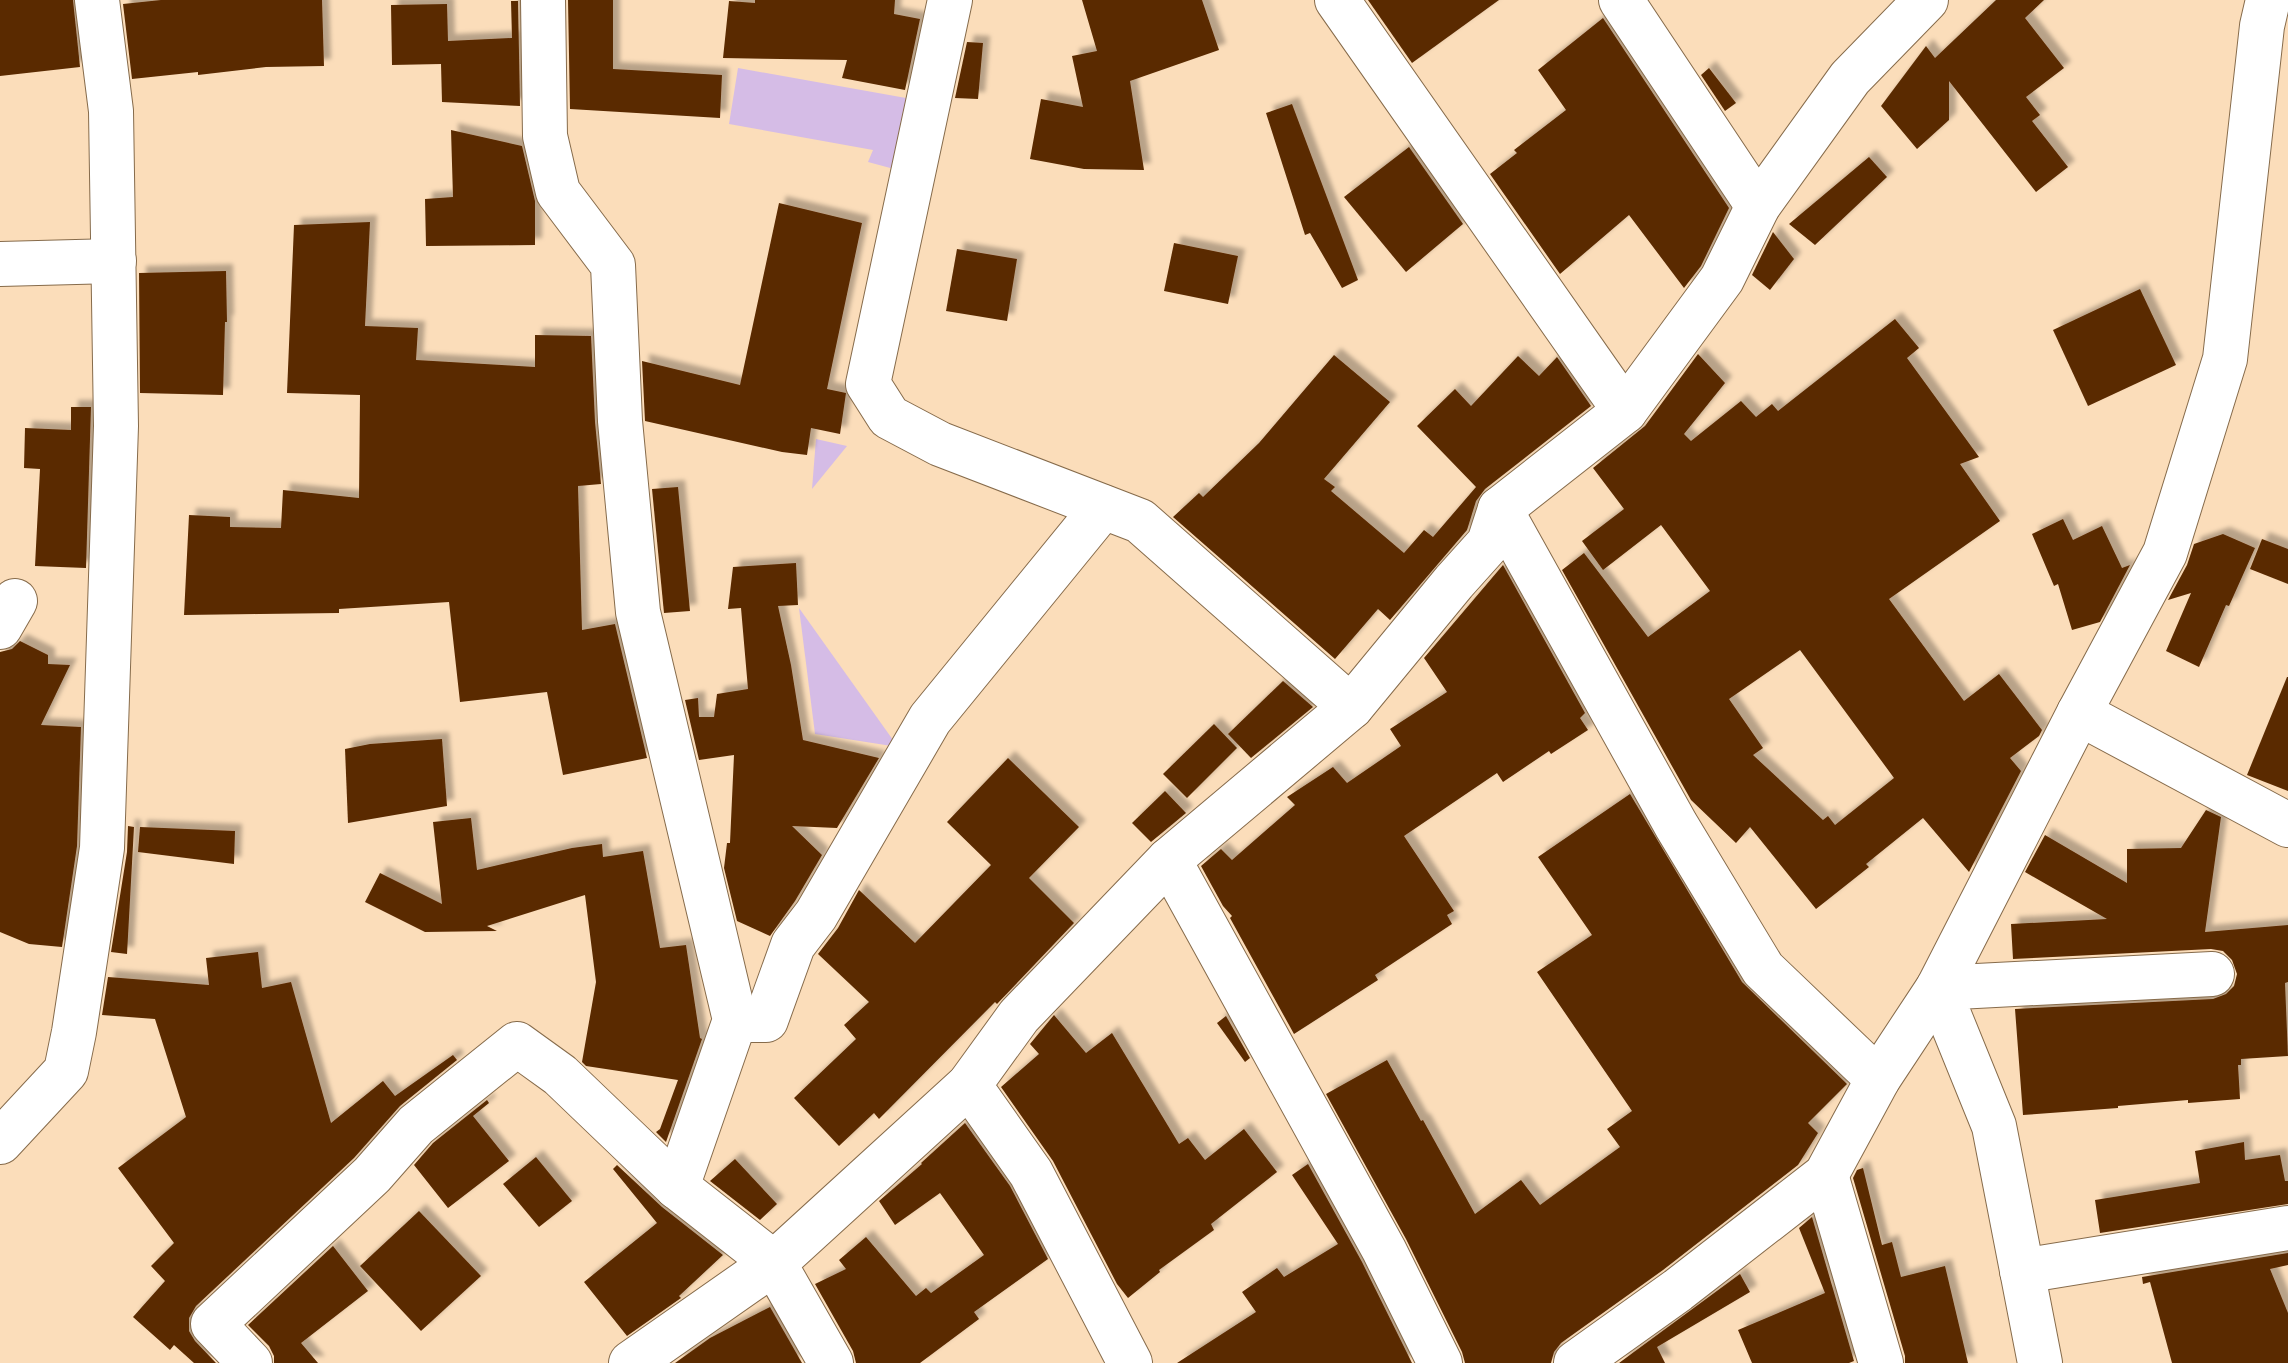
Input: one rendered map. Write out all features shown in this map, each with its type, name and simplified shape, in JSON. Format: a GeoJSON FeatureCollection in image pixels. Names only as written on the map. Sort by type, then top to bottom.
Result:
{"type":"FeatureCollection","features":[{"type":"Feature","properties":{"kind":"street"},"geometry":{"type":"LineString","coordinates":[[0,1142],[66,1071],[102,848],[116,426],[111,111],[97,0]]}},
{"type":"Feature","properties":{"kind":"street"},"geometry":{"type":"LineString","coordinates":[[543,0],[545,136],[558,192],[613,265],[620,421],[638,612],[735,1020],[677,1187]]}},
{"type":"Feature","properties":{"kind":"street"},"geometry":{"type":"LineString","coordinates":[[950,0],[868,384],[889,417],[940,444],[1140,521],[1351,707]]}},
{"type":"Feature","properties":{"kind":"street"},"geometry":{"type":"LineString","coordinates":[[1337,0],[1625,411]]}},
{"type":"Feature","properties":{"kind":"street"},"geometry":{"type":"LineString","coordinates":[[1621,0],[1758,206]]}},
{"type":"Feature","properties":{"kind":"street"},"geometry":{"type":"LineString","coordinates":[[631,1363],[774,1263],[969,1085],[1019,1016],[1169,860],[1351,707],[1489,543],[1500,509],[1625,411],[1722,279],[1758,206],[1850,78],[1926,0]]}},
{"type":"Feature","properties":{"kind":"street"},"geometry":{"type":"LineString","coordinates":[[1576,1363],[1678,1290],[1826,1175],[1878,1079],[1938,988],[2165,553],[2225,359],[2258,9]]}},
{"type":"Feature","properties":{"kind":"street"},"geometry":{"type":"LineString","coordinates":[[0,264],[114,261]]}},
{"type":"Feature","properties":{"kind":"street"},"geometry":{"type":"LineString","coordinates":[[735,1020],[766,1020],[793,945],[816,915],[930,719],[1103,507]]}},
{"type":"Feature","properties":{"kind":"street"},"geometry":{"type":"LineString","coordinates":[[1500,509],[1676,825],[1763,969],[1878,1079]]}},
{"type":"Feature","properties":{"kind":"street"},"geometry":{"type":"LineString","coordinates":[[2079,713],[2288,825]]}},
{"type":"Feature","properties":{"kind":"street"},"geometry":{"type":"LineString","coordinates":[[1169,860],[1384,1250],[1440,1363]]}},
{"type":"Feature","properties":{"kind":"street"},"geometry":{"type":"LineString","coordinates":[[1938,988],[2212,974]]}},
{"type":"Feature","properties":{"kind":"street"},"geometry":{"type":"LineString","coordinates":[[1938,988],[1994,1126],[2040,1363]]}},
{"type":"Feature","properties":{"kind":"street"},"geometry":{"type":"LineString","coordinates":[[250,1363],[213,1324],[372,1175],[416,1125],[517,1044],[560,1075],[677,1187],[774,1263],[831,1363]]}},
{"type":"Feature","properties":{"kind":"street"},"geometry":{"type":"LineString","coordinates":[[969,1085],[1031,1173],[1130,1363]]}},
{"type":"Feature","properties":{"kind":"street"},"geometry":{"type":"LineString","coordinates":[[1826,1175],[1881,1363]]}},
{"type":"Feature","properties":{"kind":"street"},"geometry":{"type":"LineString","coordinates":[[2022,1271],[2288,1228]]}},
{"type":"Feature","properties":{"kind":"shaded area"},"geometry":{"type":"Polygon","coordinates":[[[738,68],[906,98],[894,169],[868,162],[873,150],[729,124],[738,68]]]}},
{"type":"Feature","properties":{"kind":"shaded area"},"geometry":{"type":"Polygon","coordinates":[[[816,439],[847,446],[812,489],[816,439]]]}},
{"type":"Feature","properties":{"kind":"shaded area"},"geometry":{"type":"Polygon","coordinates":[[[799,608],[898,747],[815,734],[799,608]]]}},
{"type":"Feature","properties":{"kind":"building"},"geometry":{"type":"Polygon","coordinates":[[[0,0],[73,0],[80,67],[0,76],[0,0]]]}},
{"type":"Feature","properties":{"kind":"building"},"geometry":{"type":"Polygon","coordinates":[[[161,0],[322,0],[324,66],[266,67],[132,79],[123,4],[161,0]]]}},
{"type":"Feature","properties":{"kind":"building"},"geometry":{"type":"Polygon","coordinates":[[[568,0],[613,0],[613,69],[722,75],[720,118],[570,109],[568,0]]]}},
{"type":"Feature","properties":{"kind":"building"},"geometry":{"type":"Polygon","coordinates":[[[755,0],[895,0],[894,14],[920,19],[905,90],[842,78],[847,60],[723,58],[729,1],[755,3],[755,0]]]}},
{"type":"Feature","properties":{"kind":"building"},"geometry":{"type":"Polygon","coordinates":[[[1082,0],[1202,0],[1219,50],[1130,81],[1144,170],[1084,169],[1030,159],[1041,99],[1083,107],[1072,56],[1097,51],[1082,0]]]}},
{"type":"Feature","properties":{"kind":"building"},"geometry":{"type":"Polygon","coordinates":[[[1368,0],[1499,0],[1412,63],[1368,0]]]}},
{"type":"Feature","properties":{"kind":"building"},"geometry":{"type":"Polygon","coordinates":[[[1996,0],[2044,0],[2025,18],[2064,68],[2026,97],[2040,115],[2032,121],[2068,167],[2036,192],[1949,81],[1949,120],[1917,149],[1881,106],[1926,46],[1935,58],[1996,0]]]}},
{"type":"Feature","properties":{"kind":"building"},"geometry":{"type":"Polygon","coordinates":[[[511,1],[518,1],[520,106],[442,102],[441,64],[392,65],[391,5],[447,4],[448,41],[512,38],[511,1]]]}},
{"type":"Feature","properties":{"kind":"building"},"geometry":{"type":"Polygon","coordinates":[[[1603,18],[1729,208],[1701,266],[1684,288],[1629,215],[1560,274],[1490,174],[1517,153],[1514,150],[1566,110],[1538,70],[1603,18]]]}},
{"type":"Feature","properties":{"kind":"building"},"geometry":{"type":"Polygon","coordinates":[[[967,42],[983,43],[978,99],[955,98],[967,42]]]}},
{"type":"Feature","properties":{"kind":"building"},"geometry":{"type":"Polygon","coordinates":[[[1709,68],[1736,103],[1725,111],[1701,75],[1709,68]]]}},
{"type":"Feature","properties":{"kind":"building"},"geometry":{"type":"Polygon","coordinates":[[[1292,104],[1358,280],[1342,288],[1310,233],[1305,235],[1266,113],[1292,104]]]}},
{"type":"Feature","properties":{"kind":"building"},"geometry":{"type":"Polygon","coordinates":[[[451,130],[522,146],[535,201],[535,245],[426,246],[425,199],[453,197],[451,130]]]}},
{"type":"Feature","properties":{"kind":"building"},"geometry":{"type":"Polygon","coordinates":[[[1409,147],[1463,224],[1406,272],[1344,197],[1409,147]]]}},
{"type":"Feature","properties":{"kind":"building"},"geometry":{"type":"Polygon","coordinates":[[[1869,157],[1887,177],[1815,245],[1789,224],[1869,157]]]}},
{"type":"Feature","properties":{"kind":"building"},"geometry":{"type":"Polygon","coordinates":[[[779,203],[862,223],[827,389],[846,393],[840,434],[811,428],[807,455],[645,421],[642,361],[740,385],[779,203]]]}},
{"type":"Feature","properties":{"kind":"building"},"geometry":{"type":"Polygon","coordinates":[[[370,222],[365,326],[418,328],[416,360],[535,367],[535,335],[591,336],[601,484],[578,486],[582,630],[615,624],[647,758],[563,775],[547,692],[460,702],[449,602],[339,609],[339,613],[184,615],[189,515],[230,517],[230,527],[281,528],[283,490],[359,498],[360,395],[287,393],[294,225],[370,222]]]}},
{"type":"Feature","properties":{"kind":"building"},"geometry":{"type":"Polygon","coordinates":[[[1773,232],[1794,259],[1770,290],[1752,275],[1773,232]]]}},
{"type":"Feature","properties":{"kind":"building"},"geometry":{"type":"Polygon","coordinates":[[[1174,243],[1238,256],[1228,304],[1164,291],[1174,243]]]}},
{"type":"Feature","properties":{"kind":"building"},"geometry":{"type":"Polygon","coordinates":[[[957,249],[1017,259],[1007,321],[946,311],[957,249]]]}},
{"type":"Feature","properties":{"kind":"building"},"geometry":{"type":"Polygon","coordinates":[[[226,271],[223,395],[140,393],[139,273],[226,271]]]}},
{"type":"Feature","properties":{"kind":"building"},"geometry":{"type":"Polygon","coordinates":[[[2140,289],[2176,365],[2088,406],[2053,330],[2140,289]]]}},
{"type":"Feature","properties":{"kind":"building"},"geometry":{"type":"Polygon","coordinates":[[[1895,319],[1919,348],[1907,358],[1979,457],[1960,464],[2000,521],[1889,599],[1964,701],[1999,674],[2042,730],[2039,736],[2010,758],[2021,771],[1969,872],[1923,818],[1816,909],[1750,827],[1736,843],[1691,800],[1562,570],[1584,553],[1648,637],[1710,591],[1661,525],[1603,570],[1582,541],[1624,509],[1593,468],[1645,426],[1698,354],[1725,383],[1684,434],[1691,441],[1741,401],[1756,417],[1772,404],[1778,411],[1895,319]],[[1800,650],[1729,699],[1763,748],[1753,755],[1823,820],[1828,816],[1835,825],[1894,778],[1800,650]]]}},
{"type":"Feature","properties":{"kind":"building"},"geometry":{"type":"Polygon","coordinates":[[[1334,355],[1390,402],[1324,479],[1335,487],[1331,491],[1404,553],[1424,530],[1433,537],[1476,487],[1417,426],[1455,389],[1471,406],[1518,356],[1539,376],[1557,357],[1591,406],[1485,489],[1476,501],[1467,530],[1390,620],[1378,609],[1335,659],[1173,517],[1199,493],[1203,497],[1259,443],[1334,355]]]}},
{"type":"Feature","properties":{"kind":"building"},"geometry":{"type":"Polygon","coordinates":[[[71,407],[91,407],[86,568],[35,566],[40,469],[24,468],[25,428],[71,430],[71,407]]]}},
{"type":"Feature","properties":{"kind":"building"},"geometry":{"type":"Polygon","coordinates":[[[678,487],[690,611],[664,613],[652,489],[678,487]]]}},
{"type":"Feature","properties":{"kind":"building"},"geometry":{"type":"Polygon","coordinates":[[[2063,519],[2073,540],[2102,526],[2122,568],[2130,565],[2100,622],[2072,630],[2058,584],[2054,586],[2032,534],[2063,519]]]}},
{"type":"Feature","properties":{"kind":"building"},"geometry":{"type":"Polygon","coordinates":[[[2223,534],[2255,548],[2199,667],[2166,651],[2191,593],[2168,600],[2187,565],[2194,544],[2223,534]]]}},
{"type":"Feature","properties":{"kind":"building"},"geometry":{"type":"Polygon","coordinates":[[[2262,539],[2288,549],[2288,584],[2250,569],[2262,539]]]}},
{"type":"Feature","properties":{"kind":"building"},"geometry":{"type":"Polygon","coordinates":[[[796,563],[798,605],[778,606],[803,740],[879,758],[837,828],[792,826],[822,855],[770,936],[737,921],[724,868],[727,843],[730,843],[734,755],[699,760],[685,700],[698,698],[699,717],[714,717],[717,694],[748,689],[741,608],[728,609],[733,567],[796,563]]]}},
{"type":"Feature","properties":{"kind":"building"},"geometry":{"type":"Polygon","coordinates":[[[1503,565],[1585,713],[1580,718],[1588,730],[1551,754],[1549,751],[1503,782],[1497,773],[1404,836],[1454,911],[1447,915],[1452,924],[1375,975],[1378,980],[1294,1034],[1230,918],[1232,916],[1201,866],[1221,849],[1232,860],[1295,805],[1287,797],[1333,767],[1347,783],[1401,746],[1390,729],[1447,692],[1424,658],[1503,565]]]}},
{"type":"Feature","properties":{"kind":"building"},"geometry":{"type":"Polygon","coordinates":[[[20,641],[48,655],[48,664],[70,665],[41,725],[81,727],[77,846],[62,947],[29,944],[0,932],[0,652],[12,649],[20,641]]]}},
{"type":"Feature","properties":{"kind":"building"},"geometry":{"type":"Polygon","coordinates":[[[2288,677],[2288,791],[2247,775],[2288,677]]]}},
{"type":"Feature","properties":{"kind":"building"},"geometry":{"type":"Polygon","coordinates":[[[1283,681],[1313,707],[1251,758],[1228,734],[1283,681]]]}},
{"type":"Feature","properties":{"kind":"building"},"geometry":{"type":"Polygon","coordinates":[[[1214,724],[1237,748],[1187,798],[1163,774],[1214,724]]]}},
{"type":"Feature","properties":{"kind":"building"},"geometry":{"type":"Polygon","coordinates":[[[442,739],[447,806],[348,823],[345,749],[370,744],[442,739]]]}},
{"type":"Feature","properties":{"kind":"building"},"geometry":{"type":"Polygon","coordinates":[[[1008,758],[1079,827],[1029,878],[1074,923],[997,1004],[995,1002],[879,1119],[874,1113],[839,1146],[794,1098],[856,1039],[844,1025],[869,1002],[818,954],[838,928],[859,890],[915,943],[991,865],[947,822],[1008,758]]]}},
{"type":"Feature","properties":{"kind":"building"},"geometry":{"type":"Polygon","coordinates":[[[1165,791],[1186,813],[1151,842],[1132,823],[1165,791]]]}},
{"type":"Feature","properties":{"kind":"building"},"geometry":{"type":"Polygon","coordinates":[[[1630,794],[1742,982],[1847,1084],[1808,1123],[1818,1133],[1798,1165],[1663,1270],[1561,1343],[1551,1363],[1465,1363],[1406,1239],[1326,1094],[1387,1060],[1475,1214],[1521,1180],[1540,1205],[1620,1147],[1607,1129],[1632,1111],[1537,972],[1592,935],[1538,857],[1630,794]]]}},
{"type":"Feature","properties":{"kind":"building"},"geometry":{"type":"Polygon","coordinates":[[[2206,810],[2221,817],[2205,932],[2288,925],[2288,982],[2285,983],[2288,1056],[2241,1059],[2241,1065],[2238,1065],[2240,1099],[2188,1103],[2188,1100],[2023,1115],[2015,1009],[2213,999],[2226,994],[2234,986],[2237,974],[2232,960],[2223,951],[2211,949],[2013,959],[2011,924],[2107,919],[2025,872],[2045,835],[2127,883],[2127,849],[2181,848],[2206,810]]]}},
{"type":"Feature","properties":{"kind":"building"},"geometry":{"type":"Polygon","coordinates":[[[471,818],[477,870],[602,844],[603,857],[643,851],[660,948],[686,945],[702,1039],[666,1142],[656,1132],[660,1129],[678,1080],[586,1066],[582,1062],[596,982],[585,895],[487,926],[497,931],[425,932],[365,902],[380,873],[442,904],[433,822],[471,818]]]}},
{"type":"Feature","properties":{"kind":"building"},"geometry":{"type":"Polygon","coordinates":[[[128,826],[134,827],[127,954],[111,952],[127,852],[128,826]]]}},
{"type":"Feature","properties":{"kind":"building"},"geometry":{"type":"Polygon","coordinates":[[[140,827],[235,831],[234,864],[138,852],[140,827]]]}},
{"type":"Feature","properties":{"kind":"building"},"geometry":{"type":"Polygon","coordinates":[[[258,952],[262,988],[291,982],[331,1123],[383,1081],[395,1096],[453,1055],[457,1060],[400,1106],[354,1158],[196,1306],[189,1318],[189,1331],[216,1363],[194,1363],[174,1345],[170,1350],[133,1317],[165,1281],[151,1266],[174,1243],[118,1168],[186,1117],[155,1019],[102,1015],[108,977],[209,985],[206,958],[258,952]]]}},
{"type":"Feature","properties":{"kind":"building"},"geometry":{"type":"Polygon","coordinates":[[[1054,1015],[1086,1053],[1112,1033],[1179,1144],[1188,1138],[1205,1160],[1244,1129],[1277,1172],[1211,1224],[1214,1230],[1159,1270],[1128,1298],[1117,1284],[1053,1161],[1001,1087],[1039,1054],[1030,1044],[1054,1015]]]}},
{"type":"Feature","properties":{"kind":"building"},"geometry":{"type":"Polygon","coordinates":[[[1226,1016],[1250,1058],[1245,1062],[1217,1023],[1226,1016]]]}},
{"type":"Feature","properties":{"kind":"building"},"geometry":{"type":"Polygon","coordinates":[[[487,1100],[489,1103],[473,1116],[509,1161],[448,1208],[414,1165],[433,1143],[487,1100]]]}},
{"type":"Feature","properties":{"kind":"building"},"geometry":{"type":"Polygon","coordinates":[[[965,1123],[1010,1186],[1048,1259],[974,1312],[979,1319],[920,1363],[856,1363],[853,1351],[815,1284],[846,1269],[839,1260],[866,1237],[916,1296],[926,1288],[931,1293],[984,1255],[940,1193],[895,1225],[879,1201],[965,1123]]]}},
{"type":"Feature","properties":{"kind":"building"},"geometry":{"type":"Polygon","coordinates":[[[2244,1142],[2245,1160],[2280,1155],[2285,1181],[2288,1181],[2288,1204],[2100,1233],[2095,1200],[2200,1183],[2195,1151],[2244,1142]]]}},
{"type":"Feature","properties":{"kind":"building"},"geometry":{"type":"Polygon","coordinates":[[[536,1157],[572,1201],[539,1227],[503,1184],[536,1157]]]}},
{"type":"Feature","properties":{"kind":"building"},"geometry":{"type":"Polygon","coordinates":[[[735,1159],[777,1204],[760,1220],[710,1181],[735,1159]]]}},
{"type":"Feature","properties":{"kind":"building"},"geometry":{"type":"Polygon","coordinates":[[[1308,1164],[1362,1262],[1412,1363],[1177,1363],[1256,1312],[1242,1292],[1277,1268],[1284,1277],[1338,1244],[1292,1175],[1308,1164]]]}},
{"type":"Feature","properties":{"kind":"building"},"geometry":{"type":"Polygon","coordinates":[[[617,1165],[662,1207],[723,1255],[679,1296],[681,1298],[627,1336],[584,1282],[657,1223],[613,1169],[617,1165]]]}},
{"type":"Feature","properties":{"kind":"building"},"geometry":{"type":"Polygon","coordinates":[[[1863,1168],[1882,1245],[1892,1242],[1901,1277],[1945,1266],[1968,1363],[1905,1363],[1853,1178],[1857,1170],[1863,1168]]]}},
{"type":"Feature","properties":{"kind":"building"},"geometry":{"type":"Polygon","coordinates":[[[419,1211],[481,1276],[421,1331],[360,1266],[419,1211]]]}},
{"type":"Feature","properties":{"kind":"building"},"geometry":{"type":"Polygon","coordinates":[[[1812,1217],[1854,1361],[1752,1363],[1738,1330],[1825,1293],[1799,1228],[1812,1217]]]}},
{"type":"Feature","properties":{"kind":"building"},"geometry":{"type":"Polygon","coordinates":[[[333,1246],[368,1291],[301,1343],[318,1363],[274,1363],[269,1346],[248,1325],[333,1246]]]}},
{"type":"Feature","properties":{"kind":"building"},"geometry":{"type":"Polygon","coordinates":[[[2288,1253],[2288,1265],[2270,1269],[2288,1313],[2288,1363],[2172,1363],[2150,1282],[2143,1284],[2142,1277],[2288,1253]]]}},
{"type":"Feature","properties":{"kind":"building"},"geometry":{"type":"Polygon","coordinates":[[[1740,1274],[1750,1292],[1657,1347],[1665,1363],[1619,1363],[1740,1274]]]}},
{"type":"Feature","properties":{"kind":"building"},"geometry":{"type":"Polygon","coordinates":[[[770,1307],[802,1363],[675,1363],[710,1338],[770,1307]]]}}]}
